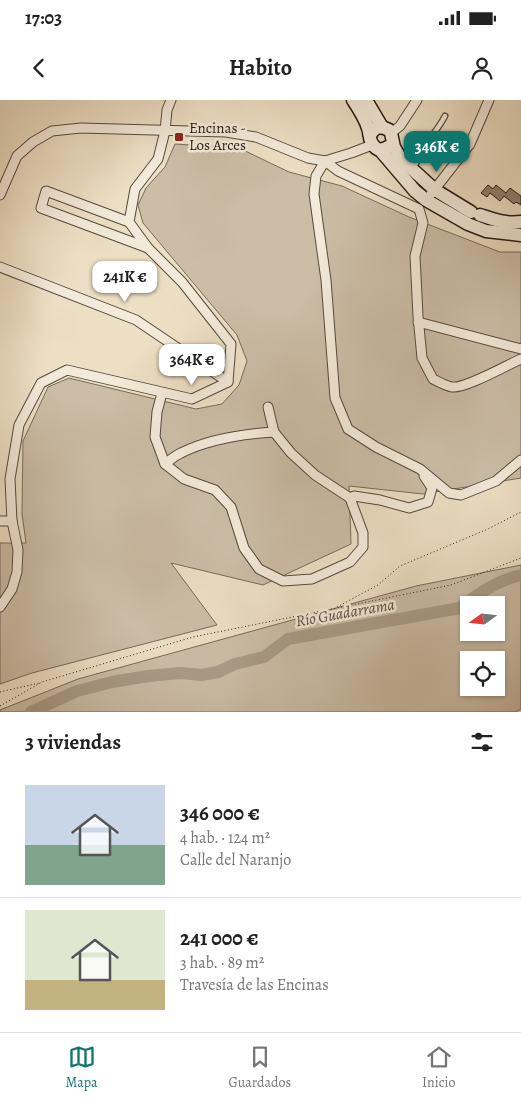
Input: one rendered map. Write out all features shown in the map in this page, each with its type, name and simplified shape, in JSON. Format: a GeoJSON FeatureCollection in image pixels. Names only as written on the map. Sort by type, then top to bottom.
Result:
{"type":"FeatureCollection","features":[{"type":"Feature","properties":{"kind":"street"},"geometry":{"type":"LineString","coordinates":[[129,222],[136,189],[158,159],[170,100]]}},
{"type":"Feature","properties":{"kind":"street"},"geometry":{"type":"LineString","coordinates":[[353,100],[363,116],[374,143],[415,191],[431,195],[500,222],[521,222]]}},
{"type":"Feature","properties":{"kind":"street"},"geometry":{"type":"LineString","coordinates":[[366,100],[388,134],[401,159],[412,169],[431,195],[468,224],[486,231],[521,235]]}},
{"type":"Feature","properties":{"kind":"street"},"geometry":{"type":"LineString","coordinates":[[388,134],[400,126],[417,100]]}},
{"type":"Feature","properties":{"kind":"street"},"geometry":{"type":"LineString","coordinates":[[431,195],[470,144],[489,100]]}},
{"type":"Feature","properties":{"kind":"street"},"geometry":{"type":"LineString","coordinates":[[0,195],[17,156],[33,142],[52,131],[81,128],[226,132],[256,138],[308,158],[325,161],[374,143],[387,148],[390,146],[388,134]]}},
{"type":"Feature","properties":{"kind":"street"},"geometry":{"type":"LineString","coordinates":[[374,143],[372,131],[376,128],[388,134]]}},
{"type":"Feature","properties":{"kind":"street"},"geometry":{"type":"LineString","coordinates":[[325,161],[338,171],[419,209],[423,223],[414,256],[418,322],[422,358],[433,379],[453,387],[521,359]]}},
{"type":"Feature","properties":{"kind":"street"},"geometry":{"type":"LineString","coordinates":[[325,161],[316,176],[314,194],[326,280],[335,398],[348,429],[376,447],[420,469],[449,493],[461,495],[496,480],[521,460]]}},
{"type":"Feature","properties":{"kind":"street"},"geometry":{"type":"LineString","coordinates":[[148,248],[41,208],[46,191],[129,222],[148,248],[182,282],[231,344],[228,382]]}},
{"type":"Feature","properties":{"kind":"street"},"geometry":{"type":"LineString","coordinates":[[0,267],[136,320],[228,382]]}},
{"type":"Feature","properties":{"kind":"street"},"geometry":{"type":"LineString","coordinates":[[418,322],[521,349]]}},
{"type":"Feature","properties":{"kind":"street"},"geometry":{"type":"LineString","coordinates":[[0,607],[12,589],[18,563],[18,550],[12,521],[10,479],[19,424],[41,384],[67,370],[192,399],[228,382]]}},
{"type":"Feature","properties":{"kind":"street"},"geometry":{"type":"LineString","coordinates":[[162,392],[157,412],[155,437],[165,464],[184,479],[215,490],[231,507],[244,548],[259,569],[283,582],[312,579],[350,562],[363,547],[363,533],[350,498],[314,475],[291,453],[274,432],[268,407]]}},
{"type":"Feature","properties":{"kind":"street"},"geometry":{"type":"LineString","coordinates":[[165,464],[181,453],[211,441],[253,433],[274,432]]}},
{"type":"Feature","properties":{"kind":"street"},"geometry":{"type":"LineString","coordinates":[[350,498],[354,496],[380,500],[408,508],[428,502],[432,488],[420,469]]}},
{"type":"Feature","properties":{"kind":"street"},"geometry":{"type":"LineString","coordinates":[[0,521],[12,521]]}},
{"type":"Feature","properties":{"kind":"lane"},"geometry":{"type":"LineString","coordinates":[[412,169],[419,160],[425,145],[445,116]]}},
{"type":"Feature","properties":{"kind":"path"},"geometry":{"type":"LineString","coordinates":[[334,608],[378,585],[400,566],[488,529],[521,512]]}},
{"type":"Feature","properties":{"kind":"path"},"geometry":{"type":"LineString","coordinates":[[0,692],[42,682],[193,636],[451,585],[521,558]]}},
{"type":"Feature","properties":{"kind":"path"},"geometry":{"type":"LineString","coordinates":[[0,706],[42,682]]}},
{"type":"Feature","properties":{"kind":"shaded area"},"geometry":{"type":"Polygon","coordinates":[[[175,144],[239,148],[289,172],[342,186],[409,217],[500,252],[521,252],[521,478],[423,494],[349,486],[351,544],[263,585],[171,563],[217,625],[32,673],[0,684],[0,543],[26,543],[22,514],[23,441],[48,387],[69,378],[196,409],[222,404],[239,385],[247,361],[237,335],[143,223],[138,205],[146,188],[165,167],[175,144]]]}},
{"type":"Feature","properties":{"kind":"shaded area"},"geometry":{"type":"Polygon","coordinates":[[[521,565],[521,709],[515,712],[0,712],[0,710],[78,679],[416,586],[521,565]]]}},
{"type":"Feature","properties":{"kind":"building"},"geometry":{"type":"Polygon","coordinates":[[[488,185],[493,189],[496,185],[506,193],[510,188],[521,196],[521,205],[516,202],[514,204],[504,196],[500,201],[490,193],[487,197],[481,193],[488,185]]]}},
{"type":"Feature","properties":{"kind":"waterway","name":"Río Guadarrama"},"geometry":{"type":"LineString","coordinates":[[31,712],[77,691],[112,682],[148,676],[181,673],[201,675],[218,672],[235,664],[264,657],[288,639],[460,608],[489,588],[504,580],[521,575]]}},
{"type":"Feature","properties":{"kind":"place","name":"Encinas - Los Arces"},"geometry":{"type":"Point","coordinates":[179,137]}}]}
